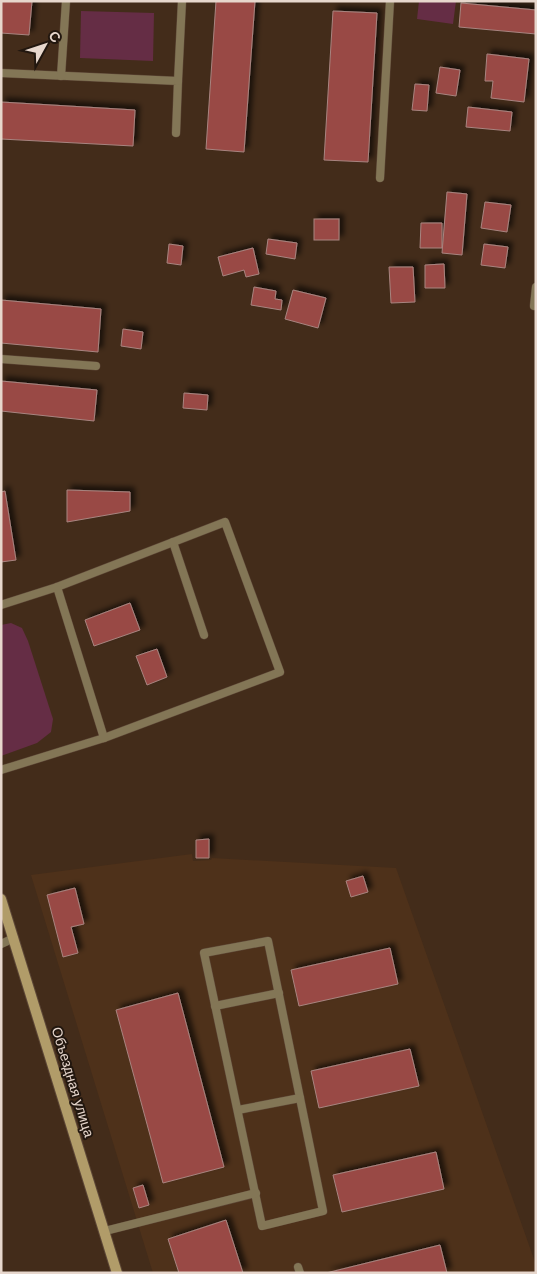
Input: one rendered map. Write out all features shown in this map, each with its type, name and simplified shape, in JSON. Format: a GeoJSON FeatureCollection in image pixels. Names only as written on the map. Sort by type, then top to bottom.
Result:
{"type":"FeatureCollection","features":[{"type":"Feature","properties":{"kind":"main road","name":"Объездная улица"},"geometry":{"type":"LineString","coordinates":[[1,899],[117,1273]]}},
{"type":"Feature","properties":{"kind":"lane"},"geometry":{"type":"LineString","coordinates":[[62,76],[66,1]]}},
{"type":"Feature","properties":{"kind":"lane"},"geometry":{"type":"LineString","coordinates":[[176,133],[182,1]]}},
{"type":"Feature","properties":{"kind":"lane"},"geometry":{"type":"LineString","coordinates":[[380,178],[390,1]]}},
{"type":"Feature","properties":{"kind":"lane"},"geometry":{"type":"LineString","coordinates":[[1,73],[178,81]]}},
{"type":"Feature","properties":{"kind":"lane"},"geometry":{"type":"LineString","coordinates":[[534,306],[536,287]]}},
{"type":"Feature","properties":{"kind":"lane"},"geometry":{"type":"LineString","coordinates":[[1,359],[96,366]]}},
{"type":"Feature","properties":{"kind":"lane"},"geometry":{"type":"LineString","coordinates":[[1,605],[57,587],[225,522],[280,672],[104,738],[1,770]]}},
{"type":"Feature","properties":{"kind":"lane"},"geometry":{"type":"LineString","coordinates":[[172,542],[204,635]]}},
{"type":"Feature","properties":{"kind":"lane"},"geometry":{"type":"LineString","coordinates":[[57,587],[104,738]]}},
{"type":"Feature","properties":{"kind":"lane"},"geometry":{"type":"LineString","coordinates":[[1,944],[14,938]]}},
{"type":"Feature","properties":{"kind":"lane"},"geometry":{"type":"LineString","coordinates":[[268,941],[323,1211],[262,1226],[215,1006],[204,952],[268,941]]}},
{"type":"Feature","properties":{"kind":"lane"},"geometry":{"type":"LineString","coordinates":[[215,1006],[279,993]]}},
{"type":"Feature","properties":{"kind":"lane"},"geometry":{"type":"LineString","coordinates":[[238,1110],[300,1098]]}},
{"type":"Feature","properties":{"kind":"lane"},"geometry":{"type":"LineString","coordinates":[[105,1232],[256,1193]]}},
{"type":"Feature","properties":{"kind":"shaded area"},"geometry":{"type":"Polygon","coordinates":[[[419,1],[456,1],[453,24],[417,19],[419,1]]]}},
{"type":"Feature","properties":{"kind":"shaded area"},"geometry":{"type":"Polygon","coordinates":[[[81,11],[154,13],[153,61],[80,58],[81,11]]]}},
{"type":"Feature","properties":{"kind":"shaded area"},"geometry":{"type":"Polygon","coordinates":[[[11,623],[22,628],[28,641],[53,719],[51,732],[37,743],[1,756],[1,625],[11,623]]]}},
{"type":"Feature","properties":{"kind":"shaded area"},"geometry":{"type":"Polygon","coordinates":[[[192,854],[193,861],[211,860],[212,858],[396,868],[536,1265],[536,1273],[153,1273],[31,875],[192,854]]]}},
{"type":"Feature","properties":{"kind":"building"},"geometry":{"type":"Polygon","coordinates":[[[1,1],[32,1],[29,35],[1,33],[1,1]]]}},
{"type":"Feature","properties":{"kind":"building"},"geometry":{"type":"Polygon","coordinates":[[[216,1],[255,1],[244,152],[206,149],[216,1]]]}},
{"type":"Feature","properties":{"kind":"building"},"geometry":{"type":"Polygon","coordinates":[[[461,3],[536,10],[536,34],[459,27],[461,3]]]}},
{"type":"Feature","properties":{"kind":"building"},"geometry":{"type":"Polygon","coordinates":[[[333,11],[377,13],[368,162],[324,160],[333,11]]]}},
{"type":"Feature","properties":{"kind":"building"},"geometry":{"type":"Polygon","coordinates":[[[487,54],[529,59],[524,102],[491,98],[493,81],[485,81],[487,54]]]}},
{"type":"Feature","properties":{"kind":"building"},"geometry":{"type":"Polygon","coordinates":[[[440,67],[460,70],[456,96],[436,93],[440,67]]]}},
{"type":"Feature","properties":{"kind":"building"},"geometry":{"type":"Polygon","coordinates":[[[415,84],[429,85],[427,111],[412,110],[415,84]]]}},
{"type":"Feature","properties":{"kind":"building"},"geometry":{"type":"Polygon","coordinates":[[[1,102],[135,110],[133,146],[1,139],[1,102]]]}},
{"type":"Feature","properties":{"kind":"building"},"geometry":{"type":"Polygon","coordinates":[[[468,107],[512,112],[510,131],[466,127],[468,107]]]}},
{"type":"Feature","properties":{"kind":"building"},"geometry":{"type":"Polygon","coordinates":[[[447,192],[467,194],[462,255],[442,253],[447,192]]]}},
{"type":"Feature","properties":{"kind":"building"},"geometry":{"type":"Polygon","coordinates":[[[485,202],[511,205],[507,232],[481,228],[485,202]]]}},
{"type":"Feature","properties":{"kind":"building"},"geometry":{"type":"Polygon","coordinates":[[[314,219],[339,219],[339,240],[314,240],[314,219]]]}},
{"type":"Feature","properties":{"kind":"building"},"geometry":{"type":"Polygon","coordinates":[[[421,223],[442,223],[442,248],[420,248],[421,223]]]}},
{"type":"Feature","properties":{"kind":"building"},"geometry":{"type":"Polygon","coordinates":[[[268,239],[297,243],[295,259],[266,254],[268,239]]]}},
{"type":"Feature","properties":{"kind":"building"},"geometry":{"type":"Polygon","coordinates":[[[169,244],[183,246],[181,265],[167,263],[169,244]]]}},
{"type":"Feature","properties":{"kind":"building"},"geometry":{"type":"Polygon","coordinates":[[[484,244],[508,247],[505,268],[481,265],[484,244]]]}},
{"type":"Feature","properties":{"kind":"building"},"geometry":{"type":"Polygon","coordinates":[[[253,248],[259,274],[246,277],[244,270],[223,276],[218,257],[253,248]]]}},
{"type":"Feature","properties":{"kind":"building"},"geometry":{"type":"Polygon","coordinates":[[[444,264],[445,288],[425,288],[425,265],[444,264]]]}},
{"type":"Feature","properties":{"kind":"building"},"geometry":{"type":"Polygon","coordinates":[[[389,267],[413,267],[415,302],[391,303],[389,267]]]}},
{"type":"Feature","properties":{"kind":"building"},"geometry":{"type":"Polygon","coordinates":[[[254,287],[276,291],[275,299],[282,300],[281,310],[251,305],[254,287]]]}},
{"type":"Feature","properties":{"kind":"building"},"geometry":{"type":"Polygon","coordinates":[[[293,290],[326,298],[318,328],[285,319],[293,290]]]}},
{"type":"Feature","properties":{"kind":"building"},"geometry":{"type":"Polygon","coordinates":[[[1,300],[101,309],[98,352],[1,343],[1,300]]]}},
{"type":"Feature","properties":{"kind":"building"},"geometry":{"type":"Polygon","coordinates":[[[123,329],[143,332],[141,349],[121,346],[123,329]]]}},
{"type":"Feature","properties":{"kind":"building"},"geometry":{"type":"Polygon","coordinates":[[[1,381],[97,390],[94,421],[1,411],[1,381]]]}},
{"type":"Feature","properties":{"kind":"building"},"geometry":{"type":"Polygon","coordinates":[[[184,393],[208,395],[207,410],[183,408],[184,393]]]}},
{"type":"Feature","properties":{"kind":"building"},"geometry":{"type":"Polygon","coordinates":[[[67,490],[130,492],[130,511],[67,522],[67,490]]]}},
{"type":"Feature","properties":{"kind":"building"},"geometry":{"type":"Polygon","coordinates":[[[5,491],[16,560],[1,562],[1,492],[5,491]]]}},
{"type":"Feature","properties":{"kind":"building"},"geometry":{"type":"Polygon","coordinates":[[[130,603],[140,630],[94,646],[85,620],[130,603]]]}},
{"type":"Feature","properties":{"kind":"building"},"geometry":{"type":"Polygon","coordinates":[[[157,649],[167,677],[147,685],[136,656],[157,649]]]}},
{"type":"Feature","properties":{"kind":"building"},"geometry":{"type":"Polygon","coordinates":[[[209,839],[209,858],[196,858],[196,840],[209,839]]]}},
{"type":"Feature","properties":{"kind":"building"},"geometry":{"type":"Polygon","coordinates":[[[363,876],[368,892],[351,897],[346,881],[363,876]]]}},
{"type":"Feature","properties":{"kind":"building"},"geometry":{"type":"Polygon","coordinates":[[[75,888],[84,924],[71,927],[78,953],[63,957],[47,895],[75,888]]]}},
{"type":"Feature","properties":{"kind":"building"},"geometry":{"type":"Polygon","coordinates":[[[390,948],[398,984],[299,1006],[291,970],[390,948]]]}},
{"type":"Feature","properties":{"kind":"building"},"geometry":{"type":"Polygon","coordinates":[[[178,993],[224,1167],[163,1183],[116,1010],[178,993]]]}},
{"type":"Feature","properties":{"kind":"building"},"geometry":{"type":"Polygon","coordinates":[[[410,1049],[419,1086],[319,1108],[311,1071],[410,1049]]]}},
{"type":"Feature","properties":{"kind":"building"},"geometry":{"type":"Polygon","coordinates":[[[436,1152],[444,1189],[342,1212],[333,1175],[436,1152]]]}},
{"type":"Feature","properties":{"kind":"building"},"geometry":{"type":"Polygon","coordinates":[[[143,1185],[149,1205],[139,1208],[133,1188],[143,1185]]]}},
{"type":"Feature","properties":{"kind":"building"},"geometry":{"type":"Polygon","coordinates":[[[226,1220],[243,1273],[179,1273],[168,1239],[226,1220]]]}},
{"type":"Feature","properties":{"kind":"building"},"geometry":{"type":"Polygon","coordinates":[[[440,1245],[447,1273],[326,1273],[440,1245]]]}}]}
